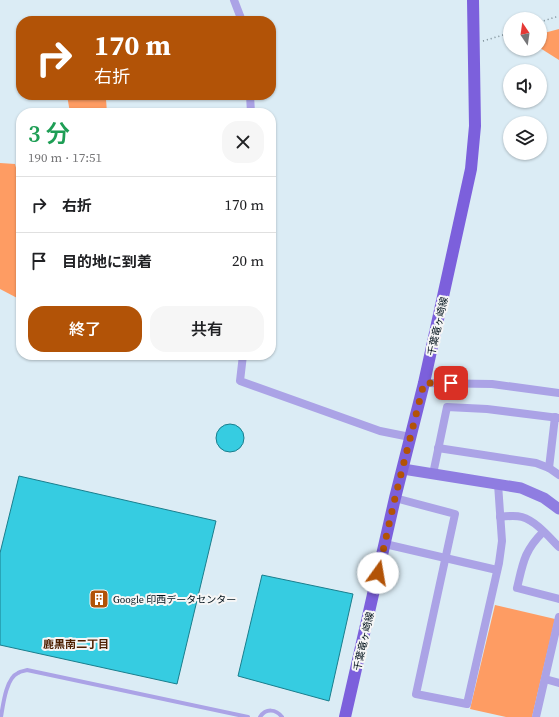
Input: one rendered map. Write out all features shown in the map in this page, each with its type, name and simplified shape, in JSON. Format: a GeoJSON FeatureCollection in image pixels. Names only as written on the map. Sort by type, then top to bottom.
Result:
{"type":"FeatureCollection","features":[{"type":"Feature","properties":{"kind":"main road","name":"千葉竜ヶ崎線"},"geometry":{"type":"LineString","coordinates":[[345,717],[395,498],[424,383],[471,170],[474,126],[473,0]]}},
{"type":"Feature","properties":{"kind":"street"},"geometry":{"type":"LineString","coordinates":[[234,0],[240,16]]}},
{"type":"Feature","properties":{"kind":"street"},"geometry":{"type":"LineString","coordinates":[[242,360],[240,381],[380,431],[410,437]]}},
{"type":"Feature","properties":{"kind":"street"},"geometry":{"type":"LineString","coordinates":[[424,383],[492,384],[559,393]]}},
{"type":"Feature","properties":{"kind":"street"},"geometry":{"type":"LineString","coordinates":[[433,474],[447,407],[488,409],[557,417],[548,468]]}},
{"type":"Feature","properties":{"kind":"street"},"geometry":{"type":"LineString","coordinates":[[438,448],[520,460],[548,468],[559,475]]}},
{"type":"Feature","properties":{"kind":"street"},"geometry":{"type":"LineString","coordinates":[[402,469],[521,488],[552,503],[559,509]]}},
{"type":"Feature","properties":{"kind":"street"},"geometry":{"type":"LineString","coordinates":[[395,498],[455,514],[416,694],[467,704],[502,541],[498,484]]}},
{"type":"Feature","properties":{"kind":"street"},"geometry":{"type":"LineString","coordinates":[[500,517],[523,517],[534,524],[559,547]]}},
{"type":"Feature","properties":{"kind":"street"},"geometry":{"type":"LineString","coordinates":[[543,532],[533,542],[526,555],[517,588],[559,598]]}},
{"type":"Feature","properties":{"kind":"street"},"geometry":{"type":"LineString","coordinates":[[385,544],[497,570]]}},
{"type":"Feature","properties":{"kind":"street"},"geometry":{"type":"LineString","coordinates":[[536,717],[557,639],[559,617]]}},
{"type":"Feature","properties":{"kind":"street"},"geometry":{"type":"LineString","coordinates":[[545,679],[559,683]]}},
{"type":"Feature","properties":{"kind":"lane"},"geometry":{"type":"LineString","coordinates":[[1,717],[7,687],[17,673],[27,670],[248,717]]}},
{"type":"Feature","properties":{"kind":"lane"},"geometry":{"type":"LineString","coordinates":[[260,717],[263,713],[269,710],[276,712],[282,717]]}},
{"type":"Feature","properties":{"kind":"path"},"geometry":{"type":"LineString","coordinates":[[547,20],[559,16]]}},
{"type":"Feature","properties":{"kind":"path"},"geometry":{"type":"LineString","coordinates":[[473,44],[503,35]]}},
{"type":"Feature","properties":{"kind":"shaded area"},"geometry":{"type":"Polygon","coordinates":[[[559,29],[559,60],[547,52],[547,32],[559,29]]]}},
{"type":"Feature","properties":{"kind":"shaded area"},"geometry":{"type":"Polygon","coordinates":[[[68,100],[106,100],[107,108],[69,108],[68,100]]]}},
{"type":"Feature","properties":{"kind":"shaded area"},"geometry":{"type":"Polygon","coordinates":[[[0,163],[15,164],[16,168],[16,297],[0,289],[0,163]]]}},
{"type":"Feature","properties":{"kind":"shaded area"},"geometry":{"type":"Polygon","coordinates":[[[495,605],[555,619],[532,717],[506,717],[470,709],[495,605]]]}},
{"type":"Feature","properties":{"kind":"building"},"geometry":{"type":"Polygon","coordinates":[[[230,424],[240,428],[244,438],[240,448],[230,452],[220,448],[216,438],[220,428],[230,424]]]}},
{"type":"Feature","properties":{"kind":"building","name":"Google 印西データセンター"},"geometry":{"type":"Polygon","coordinates":[[[19,476],[216,521],[177,684],[0,645],[0,553],[19,476]]]}},
{"type":"Feature","properties":{"kind":"building"},"geometry":{"type":"Polygon","coordinates":[[[262,575],[353,594],[329,701],[238,676],[262,575]]]}},
{"type":"Feature","properties":{"kind":"place","name":"Google 印西データセンター"},"geometry":{"type":"Point","coordinates":[99,599]}},
{"type":"Feature","properties":{"kind":"district","name":"鹿黒南二丁目"},"geometry":{"type":"Point","coordinates":[76,644]}},
{"type":"Feature","properties":{"kind":"route"},"geometry":{"type":"LineString","coordinates":[[378,573],[424,383],[451,383]]}}]}
